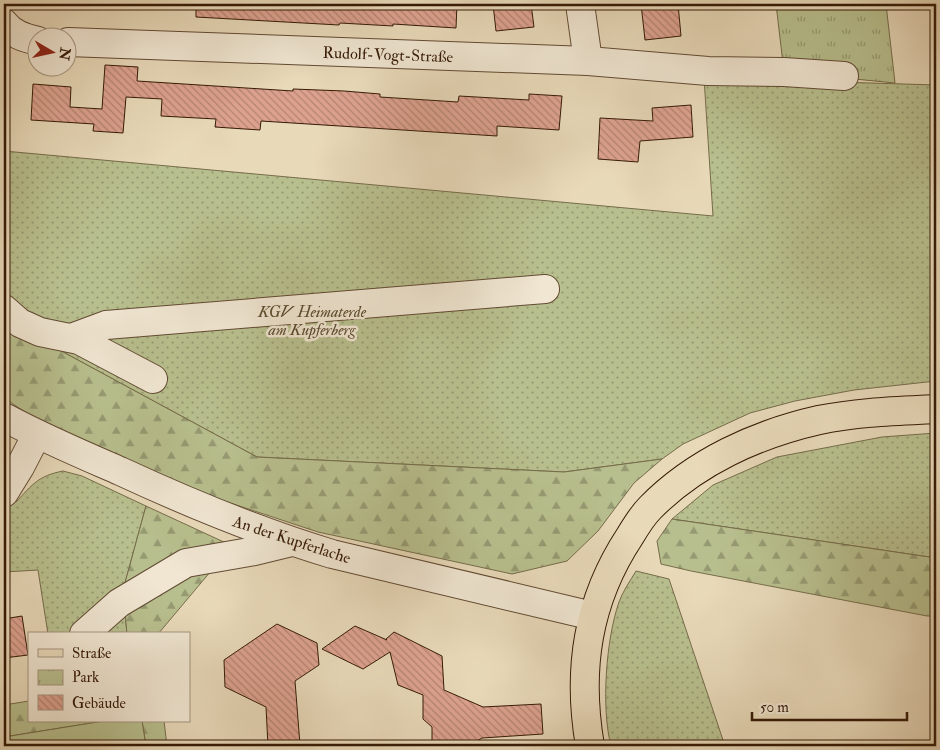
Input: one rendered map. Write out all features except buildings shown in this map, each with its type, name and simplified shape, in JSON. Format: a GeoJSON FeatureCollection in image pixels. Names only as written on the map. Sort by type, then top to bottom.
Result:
{"type":"FeatureCollection","features":[{"type":"Feature","properties":{"kind":"main road"},"geometry":{"type":"LineString","coordinates":[[590,746],[585,710],[584,675],[593,616],[614,561],[635,526],[649,509],[695,471],[743,445],[793,427],[847,415],[936,409]]}},
{"type":"Feature","properties":{"kind":"street"},"geometry":{"type":"LineString","coordinates":[[580,4],[588,61]]}},
{"type":"Feature","properties":{"kind":"street"},"geometry":{"type":"LineString","coordinates":[[5,28],[28,38]]}},
{"type":"Feature","properties":{"kind":"street","name":"Rudolf-Vogt-Straße"},"geometry":{"type":"LineString","coordinates":[[78,42],[588,61],[708,71],[784,72],[844,76]]}},
{"type":"Feature","properties":{"kind":"street"},"geometry":{"type":"LineString","coordinates":[[71,338],[106,325],[545,289]]}},
{"type":"Feature","properties":{"kind":"street"},"geometry":{"type":"LineString","coordinates":[[4,309],[20,323],[40,332],[71,338],[107,354],[153,379]]}},
{"type":"Feature","properties":{"kind":"street","name":"An der Kupferlache"},"geometry":{"type":"LineString","coordinates":[[6,418],[37,434],[184,500],[292,542],[332,554],[593,616]]}},
{"type":"Feature","properties":{"kind":"street"},"geometry":{"type":"LineString","coordinates":[[4,493],[37,434]]}},
{"type":"Feature","properties":{"kind":"street"},"geometry":{"type":"LineString","coordinates":[[86,632],[119,603],[186,563],[255,551],[292,542]]}},
{"type":"Feature","properties":{"kind":"green space"},"geometry":{"type":"Polygon","coordinates":[[[776,4],[886,4],[895,83],[784,72],[776,4]]]}},
{"type":"Feature","properties":{"kind":"green space","name":"KGV Heimaterde am Kupferberg"},"geometry":{"type":"Polygon","coordinates":[[[704,78],[936,85],[936,381],[854,390],[795,401],[750,413],[683,444],[662,459],[564,472],[257,457],[4,320],[4,151],[713,216],[704,78]]]}},
{"type":"Feature","properties":{"kind":"green space"},"geometry":{"type":"Polygon","coordinates":[[[4,320],[257,457],[564,472],[662,459],[634,483],[598,531],[567,561],[512,574],[318,532],[209,496],[43,424],[4,398],[4,320]]]}},
{"type":"Feature","properties":{"kind":"green space"},"geometry":{"type":"Polygon","coordinates":[[[936,433],[936,558],[672,519],[713,485],[777,457],[882,437],[936,433]]]}},
{"type":"Feature","properties":{"kind":"green space"},"geometry":{"type":"Polygon","coordinates":[[[63,471],[82,476],[146,506],[123,590],[127,632],[48,632],[38,570],[4,572],[4,489],[16,502],[36,482],[54,473],[63,471]]]}},
{"type":"Feature","properties":{"kind":"green space"},"geometry":{"type":"Polygon","coordinates":[[[146,506],[267,562],[211,571],[160,632],[127,632],[123,590],[146,506]]]}},
{"type":"Feature","properties":{"kind":"green space"},"geometry":{"type":"Polygon","coordinates":[[[672,519],[936,558],[936,616],[927,616],[661,564],[657,541],[672,519]]]}},
{"type":"Feature","properties":{"kind":"green space"},"geometry":{"type":"Polygon","coordinates":[[[636,571],[669,579],[725,746],[611,746],[606,713],[608,654],[619,602],[636,571]]]}},
{"type":"Feature","properties":{"kind":"green space"},"geometry":{"type":"Polygon","coordinates":[[[28,701],[28,722],[98,722],[4,737],[4,705],[28,701]]]}},
{"type":"Feature","properties":{"kind":"green space"},"geometry":{"type":"Polygon","coordinates":[[[98,722],[142,722],[146,746],[4,746],[4,737],[98,722]]]}},
{"type":"Feature","properties":{"kind":"green space"},"geometry":{"type":"Polygon","coordinates":[[[142,722],[164,722],[167,746],[146,746],[142,722]]]}}]}
